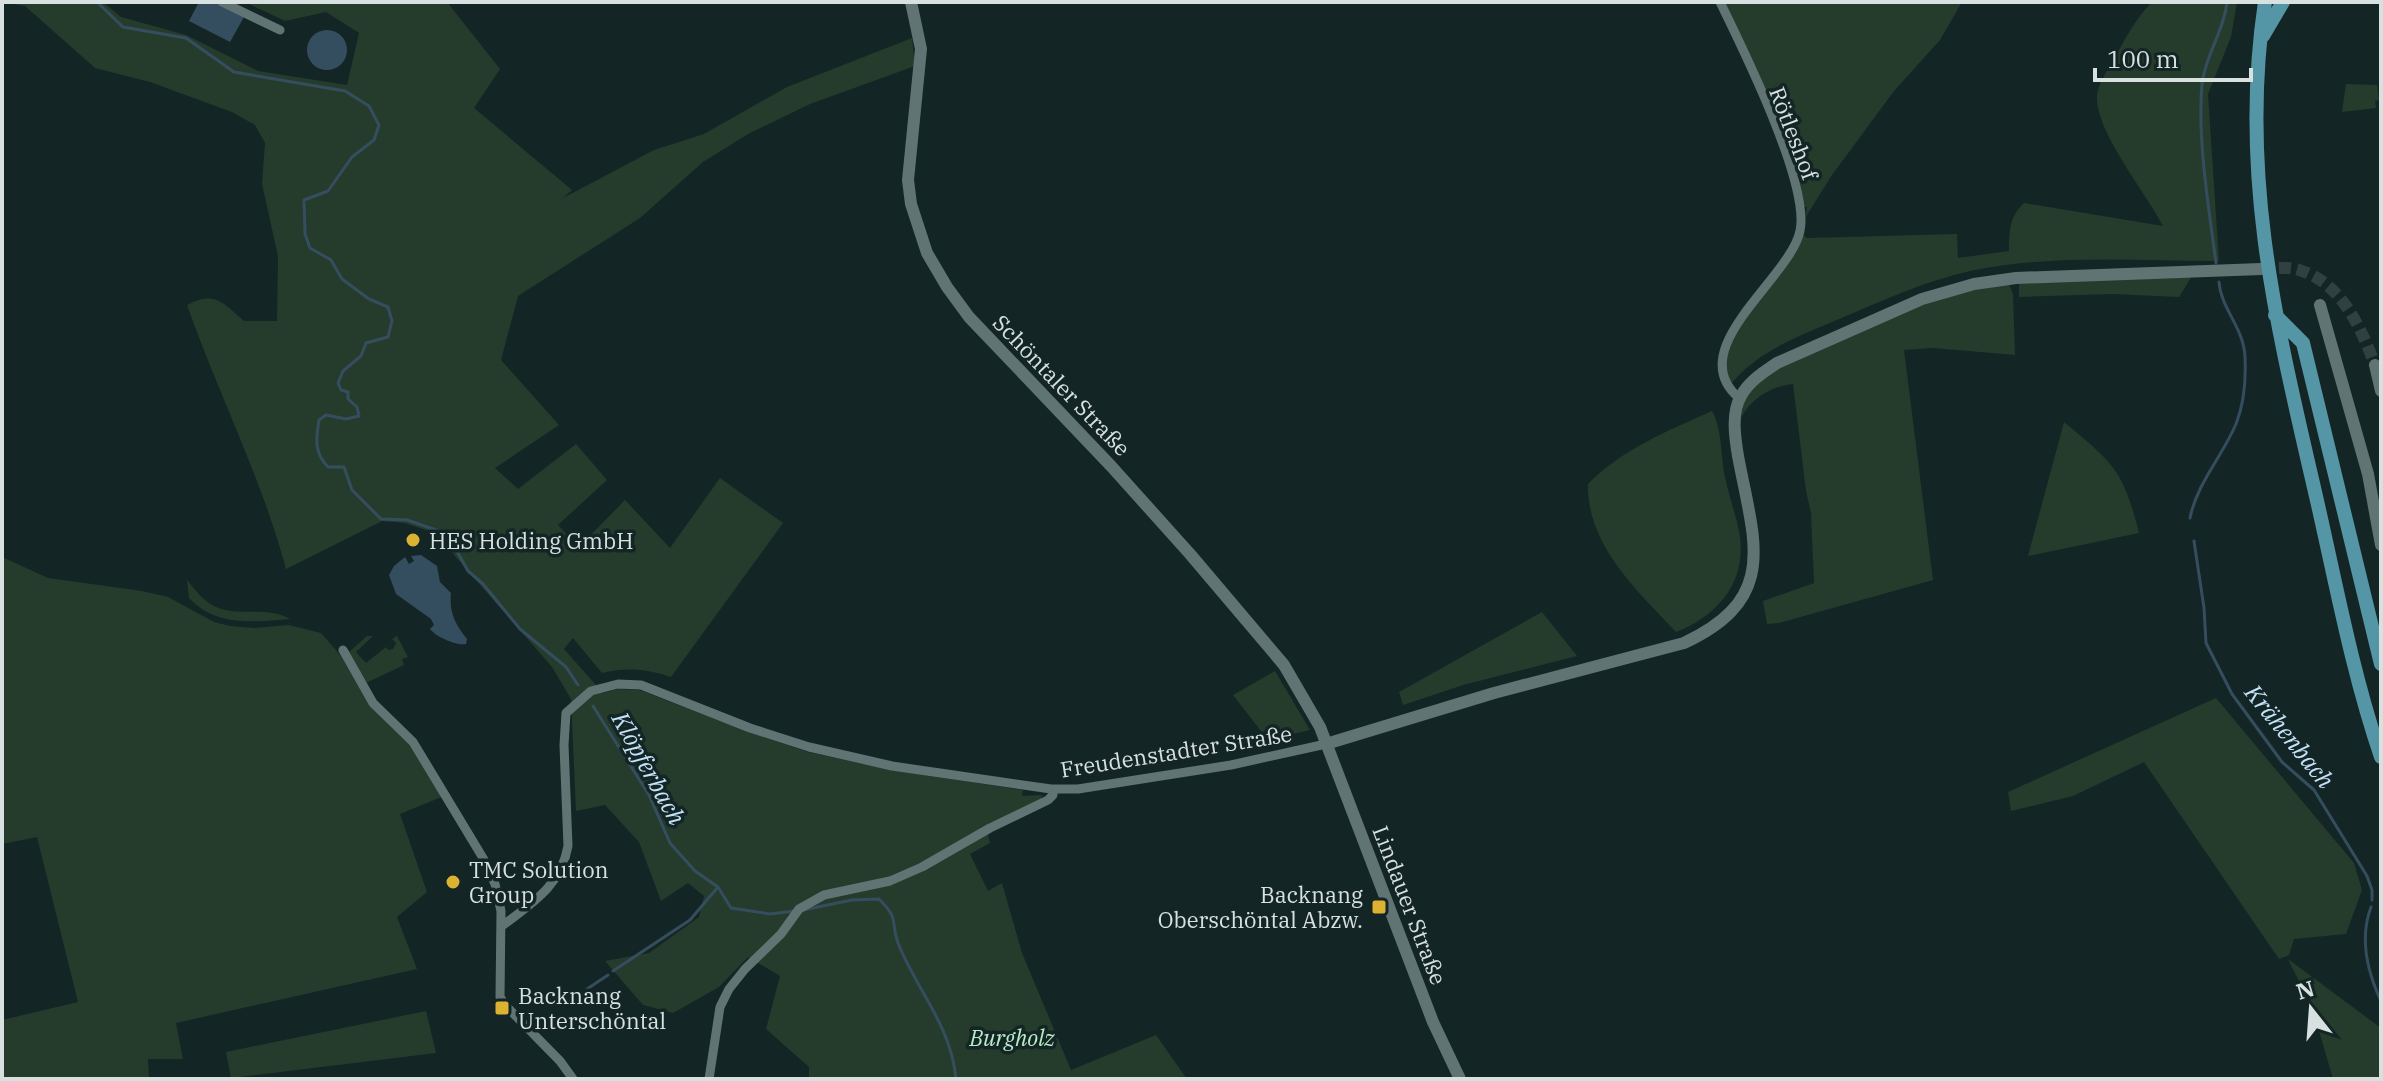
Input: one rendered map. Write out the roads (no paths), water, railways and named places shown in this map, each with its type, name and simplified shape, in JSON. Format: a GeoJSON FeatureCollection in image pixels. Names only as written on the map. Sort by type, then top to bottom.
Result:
{"type":"FeatureCollection","features":[{"type":"Feature","properties":{"kind":"main road"},"geometry":{"type":"LineString","coordinates":[[2265,2],[2259,44],[2256,136],[2260,209],[2275,315],[2356,671],[2381,757]]}},
{"type":"Feature","properties":{"kind":"main road"},"geometry":{"type":"LineString","coordinates":[[2259,44],[2283,2]]}},
{"type":"Feature","properties":{"kind":"main road"},"geometry":{"type":"LineString","coordinates":[[2275,315],[2303,343],[2381,664]]}},
{"type":"Feature","properties":{"kind":"street"},"geometry":{"type":"LineString","coordinates":[[222,2],[280,30]]}},
{"type":"Feature","properties":{"kind":"street","name":"Schöntaler Straße"},"geometry":{"type":"LineString","coordinates":[[911,2],[921,49],[908,180],[911,204],[927,253],[969,317],[1111,466],[1284,665],[1320,727],[1326,744]]}},
{"type":"Feature","properties":{"kind":"street","name":"Rötleshof"},"geometry":{"type":"LineString","coordinates":[[1720,2],[1787,155],[1802,213],[1800,234],[1789,257],[1743,313],[1726,349],[1726,384],[1739,398]]}},
{"type":"Feature","properties":{"kind":"street"},"geometry":{"type":"LineString","coordinates":[[1326,744],[1494,693],[1673,647],[1708,632],[1725,619],[1751,583],[1756,555],[1736,443],[1735,421],[1739,398],[1760,374],[1777,363],[1922,299],[1974,284],[2016,278],[2261,269]]}},
{"type":"Feature","properties":{"kind":"street"},"geometry":{"type":"LineString","coordinates":[[2320,305],[2368,474],[2381,545]]}},
{"type":"Feature","properties":{"kind":"street"},"geometry":{"type":"LineString","coordinates":[[2375,365],[2381,391]]}},
{"type":"Feature","properties":{"kind":"street"},"geometry":{"type":"LineString","coordinates":[[343,650],[373,703],[413,742],[483,858],[495,884],[502,926],[500,997],[573,1079]]}},
{"type":"Feature","properties":{"kind":"street","name":"Freudenstadter Straße"},"geometry":{"type":"LineString","coordinates":[[502,926],[552,887],[561,872],[568,846],[564,745],[566,713],[591,691],[618,684],[641,685],[750,728],[809,747],[892,766],[1053,789],[1089,787],[1231,765],[1326,744]]}},
{"type":"Feature","properties":{"kind":"street","name":"Lindauer Straße"},"geometry":{"type":"LineString","coordinates":[[1326,744],[1433,1022],[1460,1079]]}},
{"type":"Feature","properties":{"kind":"street"},"geometry":{"type":"LineString","coordinates":[[709,1079],[720,1007],[729,989],[781,934],[799,909],[824,895],[890,881],[922,867],[990,828],[1048,800],[1053,795],[1053,789]]}},
{"type":"Feature","properties":{"kind":"water"},"geometry":{"type":"Polygon","coordinates":[[[199,2],[215,2],[244,17],[230,42],[189,21],[199,2]]]}},
{"type":"Feature","properties":{"kind":"water"},"geometry":{"type":"Polygon","coordinates":[[[327,30],[341,36],[347,50],[341,64],[327,70],[313,64],[307,50],[313,36],[327,30]]]}},
{"type":"Feature","properties":{"kind":"water"},"geometry":{"type":"Polygon","coordinates":[[[421,555],[437,566],[440,582],[451,593],[452,612],[467,639],[466,644],[437,635],[430,629],[434,625],[431,619],[396,594],[389,575],[394,566],[405,557],[409,564],[414,561],[411,556],[421,555]]]}},
{"type":"Feature","properties":{"kind":"waterway","name":"Klöpferbach"},"geometry":{"type":"LineString","coordinates":[[97,2],[123,27],[186,38],[234,72],[345,91],[369,106],[379,125],[374,140],[352,157],[328,191],[304,200],[305,234],[310,248],[331,260],[342,279],[369,299],[388,307],[392,321],[388,337],[366,343],[361,356],[343,371],[338,383],[341,390],[348,392],[348,399],[357,407],[359,416],[346,419],[326,415],[319,420],[318,451],[328,467],[344,467],[352,490],[381,519],[407,520],[436,530],[520,629],[566,667],[578,685]]}},
{"type":"Feature","properties":{"kind":"waterway","name":"Krähenbach"},"geometry":{"type":"LineString","coordinates":[[2216,263],[2204,174],[2201,105],[2204,74],[2227,2]]}},
{"type":"Feature","properties":{"kind":"waterway","name":"Krähenbach"},"geometry":{"type":"LineString","coordinates":[[2190,518],[2198,493],[2236,424],[2244,391],[2244,347],[2219,282]]}},
{"type":"Feature","properties":{"kind":"waterway","name":"Krähenbach"},"geometry":{"type":"LineString","coordinates":[[2194,541],[2206,643],[2232,694],[2282,762],[2314,790],[2367,876],[2372,900]]}},
{"type":"Feature","properties":{"kind":"waterway","name":"Klöpferbach"},"geometry":{"type":"LineString","coordinates":[[593,706],[649,795],[670,843],[695,871],[718,887],[731,908],[770,914],[795,911]]}},
{"type":"Feature","properties":{"kind":"waterway"},"geometry":{"type":"LineString","coordinates":[[613,971],[690,920],[718,887]]}},
{"type":"Feature","properties":{"kind":"waterway","name":"Klöpferbach"},"geometry":{"type":"LineString","coordinates":[[803,910],[852,900],[879,899],[886,906],[892,916],[898,943],[948,1042],[956,1079]]}},
{"type":"Feature","properties":{"kind":"waterway","name":"Krähenbach"},"geometry":{"type":"LineString","coordinates":[[2371,907],[2367,919],[2366,955],[2381,1001]]}},
{"type":"Feature","properties":{"kind":"waterway"},"geometry":{"type":"LineString","coordinates":[[587,989],[608,975]]}},
{"type":"Feature","properties":{"kind":"tunnel"},"geometry":{"type":"LineString","coordinates":[[2261,269],[2294,269],[2314,276],[2327,285],[2348,308],[2375,365]]}},
{"type":"Feature","properties":{"kind":"place","name":"HES Holding GmbH"},"geometry":{"type":"Point","coordinates":[413,540]}},
{"type":"Feature","properties":{"kind":"place","name":"TMC Solution Group"},"geometry":{"type":"Point","coordinates":[453,882]}},
{"type":"Feature","properties":{"kind":"place","name":"Backnang Oberschöntal Abzw."},"geometry":{"type":"Point","coordinates":[1379,907]}},
{"type":"Feature","properties":{"kind":"place","name":"Backnang Unterschöntal"},"geometry":{"type":"Point","coordinates":[502,1008]}},
{"type":"Feature","properties":{"kind":"park label","name":"Burgholz"},"geometry":{"type":"Point","coordinates":[1012,1037]}}]}
